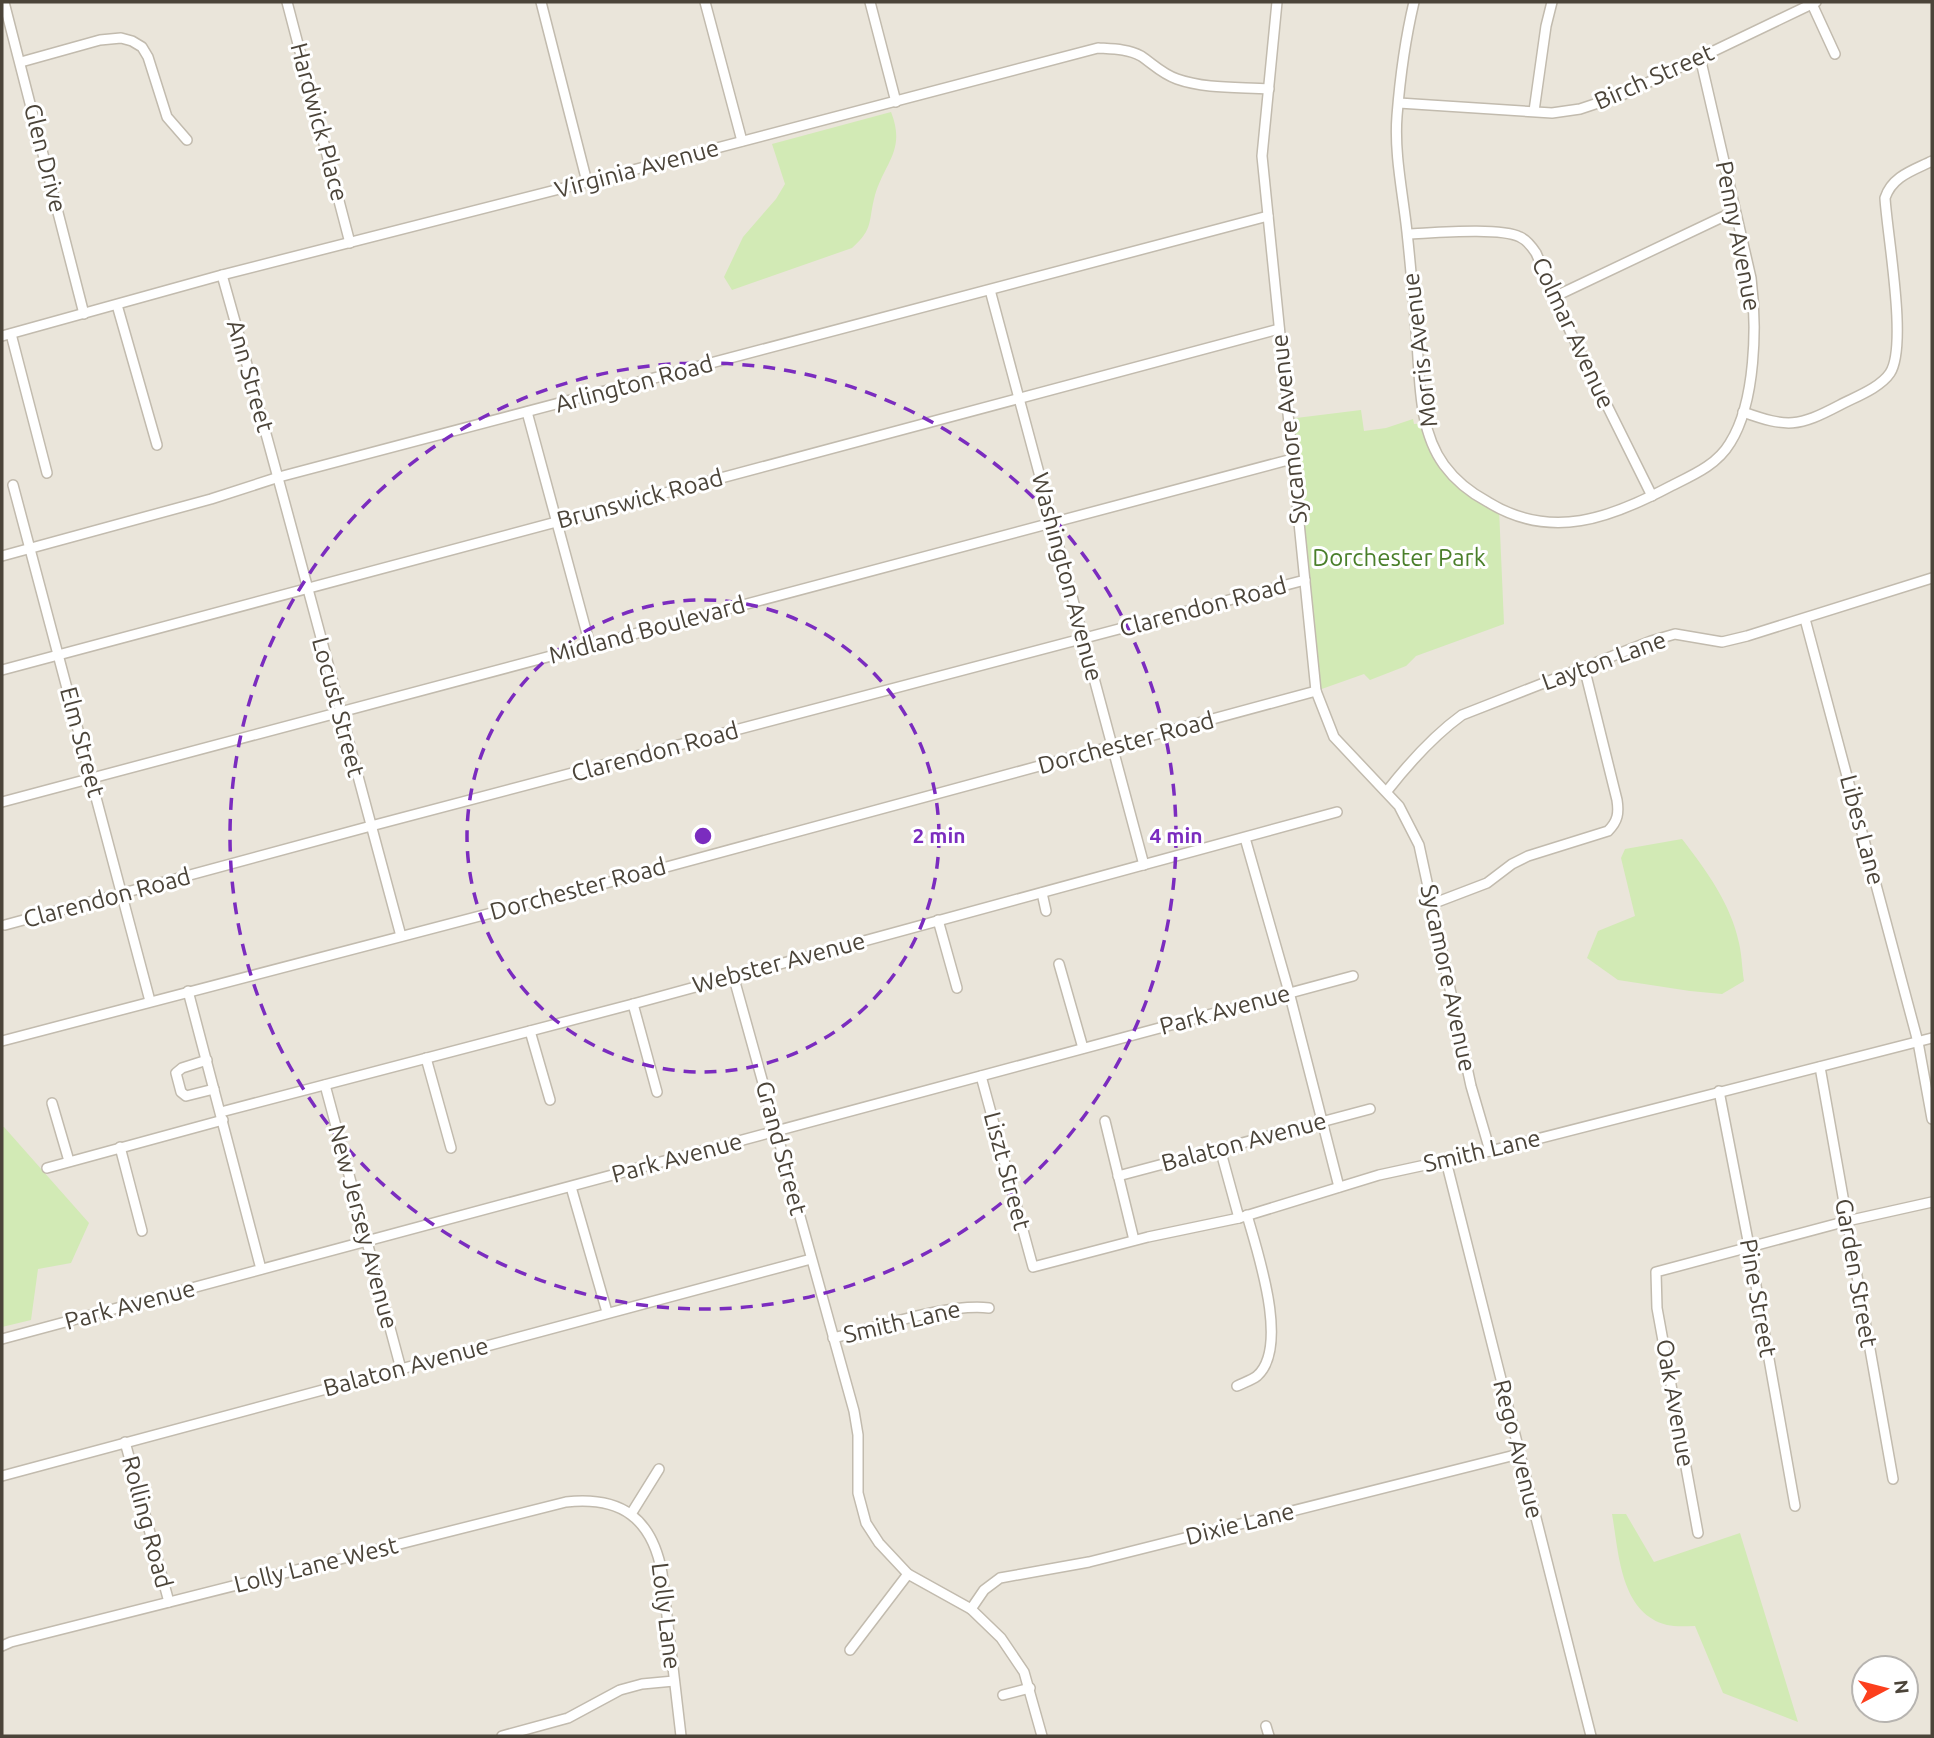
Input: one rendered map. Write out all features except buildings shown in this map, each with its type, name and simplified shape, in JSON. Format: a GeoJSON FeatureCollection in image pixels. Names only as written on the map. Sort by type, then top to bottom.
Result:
{"type":"FeatureCollection","features":[{"type":"Feature","properties":{"kind":"street","name":"Glen Drive"},"geometry":{"type":"LineString","coordinates":[[4,2],[84,314]]}},
{"type":"Feature","properties":{"kind":"street","name":"Hardwick Place"},"geometry":{"type":"LineString","coordinates":[[287,2],[350,243]]}},
{"type":"Feature","properties":{"kind":"street"},"geometry":{"type":"LineString","coordinates":[[541,2],[587,182]]}},
{"type":"Feature","properties":{"kind":"street"},"geometry":{"type":"LineString","coordinates":[[705,2],[742,141]]}},
{"type":"Feature","properties":{"kind":"street"},"geometry":{"type":"LineString","coordinates":[[870,2],[896,102]]}},
{"type":"Feature","properties":{"kind":"street","name":"Sycamore Avenue"},"geometry":{"type":"LineString","coordinates":[[1277,2],[1262,156],[1316,691],[1334,737],[1399,806],[1419,845],[1471,1086],[1490,1151]]}},
{"type":"Feature","properties":{"kind":"street","name":"Morris Avenue"},"geometry":{"type":"LineString","coordinates":[[1414,2],[1403,51],[1397,142],[1424,416],[1437,452],[1443,464],[1458,481],[1475,495],[1499,509],[1539,523],[1585,522],[1652,496]]}},
{"type":"Feature","properties":{"kind":"street"},"geometry":{"type":"LineString","coordinates":[[1534,111],[1552,2]]}},
{"type":"Feature","properties":{"kind":"street"},"geometry":{"type":"LineString","coordinates":[[1814,3],[1835,54]]}},
{"type":"Feature","properties":{"kind":"street","name":"Birch Street"},"geometry":{"type":"LineString","coordinates":[[1399,103],[1568,112],[1611,100],[1814,3]]}},
{"type":"Feature","properties":{"kind":"street"},"geometry":{"type":"LineString","coordinates":[[21,62],[100,40],[121,38],[132,41],[142,47],[148,57],[167,117],[187,139]]}},
{"type":"Feature","properties":{"kind":"street","name":"Virginia Avenue"},"geometry":{"type":"LineString","coordinates":[[6,335],[222,275],[1098,48],[1134,53],[1156,69],[1186,82],[1269,89]]}},
{"type":"Feature","properties":{"kind":"street","name":"Penny Avenue"},"geometry":{"type":"LineString","coordinates":[[1652,496],[1714,461],[1731,442],[1744,412],[1755,322],[1751,278],[1700,57]]}},
{"type":"Feature","properties":{"kind":"street"},"geometry":{"type":"LineString","coordinates":[[1744,412],[1774,423],[1805,421],[1853,398],[1888,376],[1892,370],[1896,349],[1894,285],[1885,198],[1898,179],[1932,162]]}},
{"type":"Feature","properties":{"kind":"street"},"geometry":{"type":"LineString","coordinates":[[1556,296],[1735,211]]}},
{"type":"Feature","properties":{"kind":"street","name":"Arlington Road"},"geometry":{"type":"LineString","coordinates":[[2,556],[211,499],[279,477],[1268,216]]}},
{"type":"Feature","properties":{"kind":"street","name":"Colmar Avenue"},"geometry":{"type":"LineString","coordinates":[[1408,234],[1502,233],[1523,238],[1536,253],[1570,331],[1652,496]]}},
{"type":"Feature","properties":{"kind":"street","name":"Ann Street"},"geometry":{"type":"LineString","coordinates":[[222,275],[279,477]]}},
{"type":"Feature","properties":{"kind":"street","name":"Washington Avenue"},"geometry":{"type":"LineString","coordinates":[[990,290],[1144,865]]}},
{"type":"Feature","properties":{"kind":"street"},"geometry":{"type":"LineString","coordinates":[[117,305],[157,445]]}},
{"type":"Feature","properties":{"kind":"street","name":"Brunswick Road"},"geometry":{"type":"LineString","coordinates":[[2,670],[1279,329]]}},
{"type":"Feature","properties":{"kind":"street"},"geometry":{"type":"LineString","coordinates":[[6,335],[47,473]]}},
{"type":"Feature","properties":{"kind":"street"},"geometry":{"type":"LineString","coordinates":[[527,412],[590,645]]}},
{"type":"Feature","properties":{"kind":"street","name":"Midland Boulevard"},"geometry":{"type":"LineString","coordinates":[[2,802],[1292,459]]}},
{"type":"Feature","properties":{"kind":"street","name":"Locust Street"},"geometry":{"type":"LineString","coordinates":[[279,477],[306,588],[401,936]]}},
{"type":"Feature","properties":{"kind":"street","name":"Elm Street"},"geometry":{"type":"LineString","coordinates":[[13,485],[150,1001]]}},
{"type":"Feature","properties":{"kind":"street","name":"Layton Lane"},"geometry":{"type":"LineString","coordinates":[[1387,791],[1444,728],[1462,715],[1584,667],[1675,634],[1721,642],[1805,619],[1932,578]]}},
{"type":"Feature","properties":{"kind":"street","name":"Clarendon Road"},"geometry":{"type":"LineString","coordinates":[[5,925],[1305,580]]}},
{"type":"Feature","properties":{"kind":"street","name":"Libes Lane"},"geometry":{"type":"LineString","coordinates":[[1805,619],[1918,1042],[1932,1119]]}},
{"type":"Feature","properties":{"kind":"street"},"geometry":{"type":"LineString","coordinates":[[1432,904],[1487,883],[1511,864],[1528,856],[1608,831],[1618,818],[1612,777],[1584,667]]}},
{"type":"Feature","properties":{"kind":"street","name":"Dorchester Road"},"geometry":{"type":"LineString","coordinates":[[2,1041],[1316,691]]}},
{"type":"Feature","properties":{"kind":"street","name":"Webster Avenue"},"geometry":{"type":"LineString","coordinates":[[47,1168],[325,1085],[1337,812]]}},
{"type":"Feature","properties":{"kind":"street"},"geometry":{"type":"LineString","coordinates":[[1245,838],[1289,992],[1339,1188]]}},
{"type":"Feature","properties":{"kind":"street"},"geometry":{"type":"LineString","coordinates":[[1042,893],[1046,911]]}},
{"type":"Feature","properties":{"kind":"street"},"geometry":{"type":"LineString","coordinates":[[938,920],[957,988]]}},
{"type":"Feature","properties":{"kind":"street"},"geometry":{"type":"LineString","coordinates":[[1059,964],[1083,1048]]}},
{"type":"Feature","properties":{"kind":"street","name":"Grand Street"},"geometry":{"type":"LineString","coordinates":[[733,975],[829,1321]]}},
{"type":"Feature","properties":{"kind":"street","name":"Park Avenue"},"geometry":{"type":"LineString","coordinates":[[2,1339],[1353,976]]}},
{"type":"Feature","properties":{"kind":"street"},"geometry":{"type":"LineString","coordinates":[[188,992],[261,1269]]}},
{"type":"Feature","properties":{"kind":"street"},"geometry":{"type":"LineString","coordinates":[[633,1003],[657,1092]]}},
{"type":"Feature","properties":{"kind":"street"},"geometry":{"type":"LineString","coordinates":[[530,1031],[550,1100]]}},
{"type":"Feature","properties":{"kind":"street","name":"Smith Lane"},"geometry":{"type":"LineString","coordinates":[[1033,1267],[1134,1240],[1243,1217],[1379,1175],[1490,1151],[1932,1038]]}},
{"type":"Feature","properties":{"kind":"street"},"geometry":{"type":"LineString","coordinates":[[426,1058],[451,1148]]}},
{"type":"Feature","properties":{"kind":"street"},"geometry":{"type":"LineString","coordinates":[[207,1060],[182,1068],[176,1073],[178,1084],[186,1096],[215,1089]]}},
{"type":"Feature","properties":{"kind":"street","name":"Garden Street"},"geometry":{"type":"LineString","coordinates":[[1820,1067],[1893,1479]]}},
{"type":"Feature","properties":{"kind":"street","name":"Liszt Street"},"geometry":{"type":"LineString","coordinates":[[981,1076],[1033,1267]]}},
{"type":"Feature","properties":{"kind":"street","name":"New Jersey Avenue"},"geometry":{"type":"LineString","coordinates":[[325,1085],[401,1369]]}},
{"type":"Feature","properties":{"kind":"street","name":"Pine Street"},"geometry":{"type":"LineString","coordinates":[[1718,1091],[1749,1246],[1795,1506]]}},
{"type":"Feature","properties":{"kind":"street"},"geometry":{"type":"LineString","coordinates":[[52,1103],[69,1161]]}},
{"type":"Feature","properties":{"kind":"street","name":"Balaton Avenue"},"geometry":{"type":"LineString","coordinates":[[1118,1176],[1370,1109]]}},
{"type":"Feature","properties":{"kind":"street"},"geometry":{"type":"LineString","coordinates":[[1105,1121],[1134,1240]]}},
{"type":"Feature","properties":{"kind":"street"},"geometry":{"type":"LineString","coordinates":[[120,1147],[142,1231]]}},
{"type":"Feature","properties":{"kind":"street"},"geometry":{"type":"LineString","coordinates":[[1222,1147],[1222,1156],[1268,1294],[1271,1333],[1266,1359],[1258,1375],[1237,1386]]}},
{"type":"Feature","properties":{"kind":"street","name":"Rego Avenue"},"geometry":{"type":"LineString","coordinates":[[1446,1161],[1591,1736]]}},
{"type":"Feature","properties":{"kind":"street"},"geometry":{"type":"LineString","coordinates":[[571,1187],[607,1312]]}},
{"type":"Feature","properties":{"kind":"street"},"geometry":{"type":"LineString","coordinates":[[1749,1246],[1932,1202]]}},
{"type":"Feature","properties":{"kind":"street","name":"Oak Avenue"},"geometry":{"type":"LineString","coordinates":[[1698,1533],[1657,1308],[1656,1272],[1749,1246]]}},
{"type":"Feature","properties":{"kind":"street","name":"Balaton Avenue"},"geometry":{"type":"LineString","coordinates":[[2,1476],[811,1259]]}},
{"type":"Feature","properties":{"kind":"street","name":"Smith Lane"},"geometry":{"type":"LineString","coordinates":[[829,1321],[833,1338],[970,1306],[989,1308]]}},
{"type":"Feature","properties":{"kind":"street"},"geometry":{"type":"LineString","coordinates":[[833,1338],[856,1424],[858,1493],[862,1514],[879,1543],[908,1574],[971,1609],[985,1620],[1012,1652],[1030,1688],[1042,1736]]}},
{"type":"Feature","properties":{"kind":"street","name":"Rolling Road"},"geometry":{"type":"LineString","coordinates":[[125,1442],[169,1602]]}},
{"type":"Feature","properties":{"kind":"street","name":"Dixie Lane"},"geometry":{"type":"LineString","coordinates":[[971,1609],[994,1581],[1007,1577],[1089,1562],[1519,1454]]}},
{"type":"Feature","properties":{"kind":"street"},"geometry":{"type":"LineString","coordinates":[[631,1514],[659,1469]]}},
{"type":"Feature","properties":{"kind":"street","name":"Lolly Lane West"},"geometry":{"type":"LineString","coordinates":[[2,1646],[566,1503],[598,1501],[631,1514]]}},
{"type":"Feature","properties":{"kind":"street","name":"Lolly Lane"},"geometry":{"type":"LineString","coordinates":[[631,1514],[653,1541],[660,1561],[681,1736]]}},
{"type":"Feature","properties":{"kind":"street"},"geometry":{"type":"LineString","coordinates":[[850,1650],[908,1574]]}},
{"type":"Feature","properties":{"kind":"street"},"geometry":{"type":"LineString","coordinates":[[502,1736],[568,1718],[620,1690],[642,1684],[674,1681]]}},
{"type":"Feature","properties":{"kind":"street"},"geometry":{"type":"LineString","coordinates":[[1003,1695],[1030,1688]]}},
{"type":"Feature","properties":{"kind":"shaded area"},"geometry":{"type":"Polygon","coordinates":[[[2,2],[1932,2],[1932,1736],[2,1736],[2,2]]]}},
{"type":"Feature","properties":{"kind":"green space"},"geometry":{"type":"Polygon","coordinates":[[[891,112],[895,125],[895,146],[875,195],[867,230],[859,241],[852,248],[732,290],[724,277],[743,237],[776,199],[785,184],[772,144],[891,112]]]}},
{"type":"Feature","properties":{"kind":"green space","name":"Dorchester Park"},"geometry":{"type":"Polygon","coordinates":[[[1361,410],[1364,431],[1386,428],[1413,419],[1414,424],[1426,423],[1443,464],[1499,509],[1504,624],[1416,656],[1406,666],[1370,680],[1364,674],[1316,691],[1288,419],[1361,410]]]}},
{"type":"Feature","properties":{"kind":"green space"},"geometry":{"type":"Polygon","coordinates":[[[1682,839],[1724,901],[1739,943],[1744,981],[1722,994],[1618,980],[1587,958],[1598,931],[1635,916],[1621,858],[1625,849],[1682,839]]]}},
{"type":"Feature","properties":{"kind":"green space"},"geometry":{"type":"Polygon","coordinates":[[[2,1127],[89,1223],[71,1263],[38,1269],[31,1320],[2,1327],[2,1127]]]}},
{"type":"Feature","properties":{"kind":"green space"},"geometry":{"type":"Polygon","coordinates":[[[1612,1514],[1626,1514],[1654,1562],[1740,1533],[1798,1722],[1723,1693],[1695,1626],[1667,1625],[1651,1618],[1640,1608],[1624,1580],[1612,1514]]]}}]}
